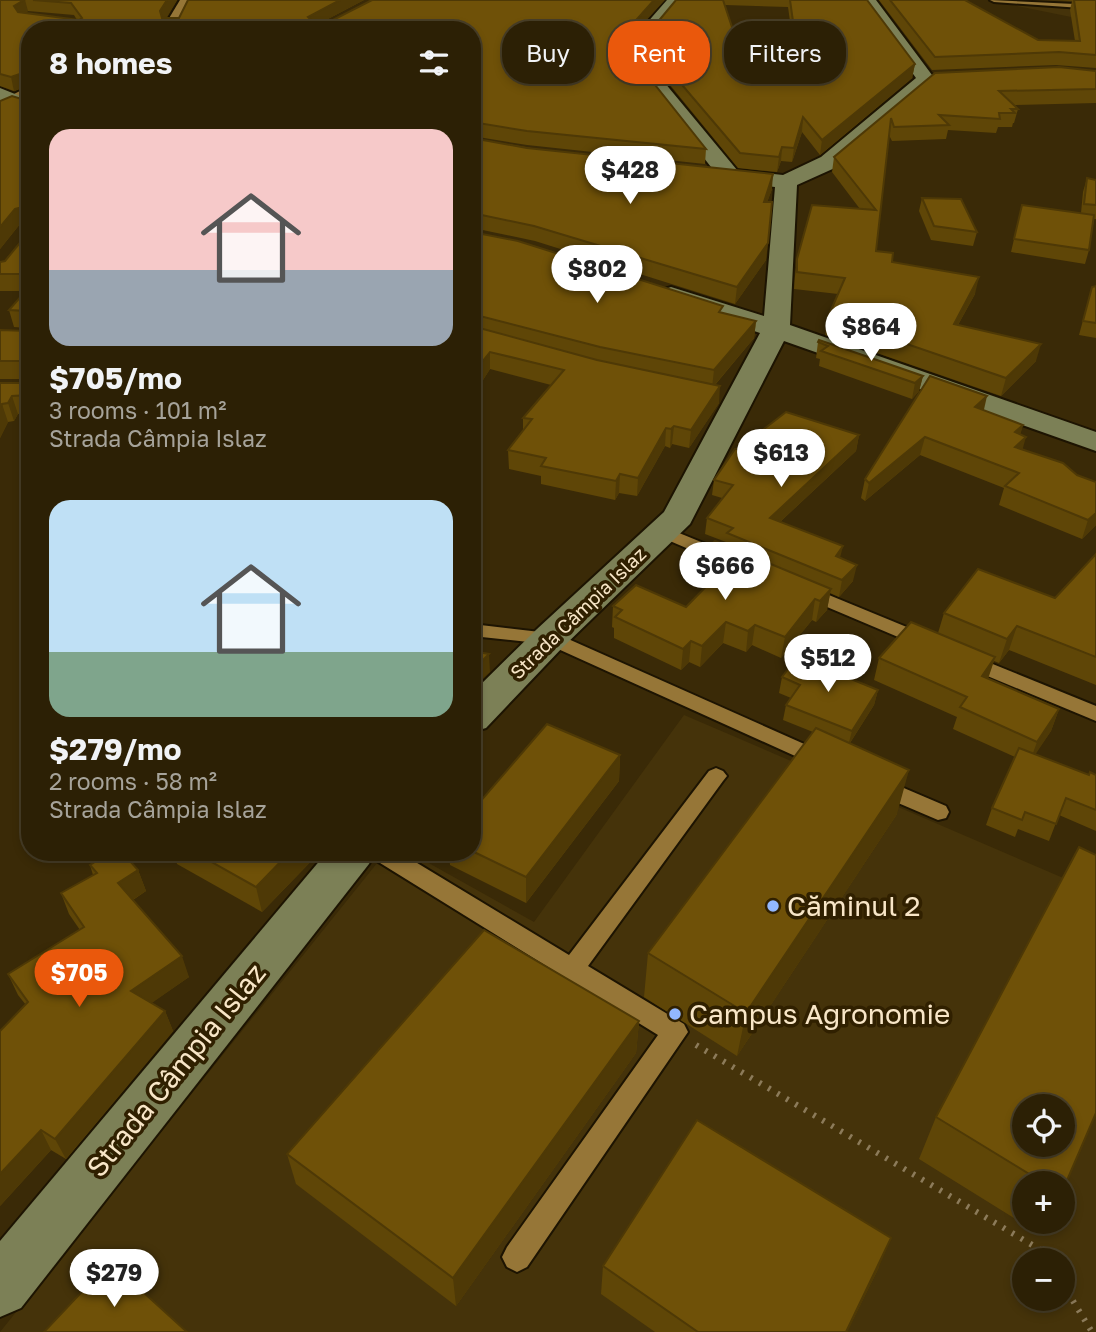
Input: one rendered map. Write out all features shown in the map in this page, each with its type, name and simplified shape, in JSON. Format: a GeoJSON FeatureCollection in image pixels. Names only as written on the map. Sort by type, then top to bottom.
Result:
{"type":"FeatureCollection","features":[{"type":"Feature","properties":{"kind":"street"},"geometry":{"type":"LineString","coordinates":[[175,21],[188,0]]}},
{"type":"Feature","properties":{"kind":"street"},"geometry":{"type":"LineString","coordinates":[[675,0],[640,41],[636,60],[730,176]]}},
{"type":"Feature","properties":{"kind":"street"},"geometry":{"type":"LineString","coordinates":[[703,173],[786,182],[829,162],[934,78],[868,0]]}},
{"type":"Feature","properties":{"kind":"street","name":"Strada Câmpia Islaz"},"geometry":{"type":"LineString","coordinates":[[481,709],[550,638],[678,517],[732,399],[776,328],[786,182]]}},
{"type":"Feature","properties":{"kind":"street"},"geometry":{"type":"LineString","coordinates":[[653,290],[776,328],[1096,442]]}},
{"type":"Feature","properties":{"kind":"street","name":"Strada Câmpia Islaz"},"geometry":{"type":"LineString","coordinates":[[0,1287],[346,861]]}},
{"type":"Feature","properties":{"kind":"lane"},"geometry":{"type":"LineString","coordinates":[[994,0],[1096,7]]}},
{"type":"Feature","properties":{"kind":"lane"},"geometry":{"type":"LineString","coordinates":[[662,531],[739,564]]}},
{"type":"Feature","properties":{"kind":"lane"},"geometry":{"type":"LineString","coordinates":[[790,585],[1096,714]]}},
{"type":"Feature","properties":{"kind":"lane"},"geometry":{"type":"LineString","coordinates":[[481,631],[550,638],[838,767]]}},
{"type":"Feature","properties":{"kind":"lane"},"geometry":{"type":"LineString","coordinates":[[572,970],[716,776]]}},
{"type":"Feature","properties":{"kind":"lane"},"geometry":{"type":"LineString","coordinates":[[863,779],[938,812]]}},
{"type":"Feature","properties":{"kind":"lane"},"geometry":{"type":"LineString","coordinates":[[395,861],[674,1032],[517,1257]]}},
{"type":"Feature","properties":{"kind":"path"},"geometry":{"type":"LineString","coordinates":[[674,1032],[1037,1248]]}},
{"type":"Feature","properties":{"kind":"path"},"geometry":{"type":"LineString","coordinates":[[1075,1304],[1092,1332]]}},
{"type":"Feature","properties":{"kind":"shaded area"},"geometry":{"type":"Polygon","coordinates":[[[987,0],[1096,0],[1076,18],[987,0]]]}},
{"type":"Feature","properties":{"kind":"shaded area","name":"Campus Agronomie"},"geometry":{"type":"Polygon","coordinates":[[[684,715],[1096,892],[1096,1332],[0,1332],[379,861],[425,861],[534,922],[684,715]]]}},
{"type":"Feature","properties":{"kind":"building"},"geometry":{"type":"Polygon","coordinates":[[[0,0],[24,0],[14,6],[18,12],[79,20],[82,18],[71,3],[33,0],[167,0],[160,11],[162,18],[179,18],[188,0],[340,0],[308,17],[311,20],[333,20],[372,0],[654,0],[635,21],[608,21],[608,84],[654,84],[706,149],[527,131],[481,123],[481,21],[21,21],[21,74],[11,77],[0,74],[0,0]]]}},
{"type":"Feature","properties":{"kind":"building"},"geometry":{"type":"Polygon","coordinates":[[[676,0],[723,0],[730,21],[724,21],[724,84],[846,84],[846,21],[793,21],[790,0],[867,0],[915,64],[822,140],[803,117],[794,148],[782,147],[779,157],[740,153],[681,84],[710,84],[710,21],[658,21],[676,0]]]}},
{"type":"Feature","properties":{"kind":"building"},"geometry":{"type":"Polygon","coordinates":[[[890,0],[965,0],[1038,40],[1080,41],[1074,0],[1096,0],[1096,55],[1059,52],[935,57],[890,0]]]}},
{"type":"Feature","properties":{"kind":"building"},"geometry":{"type":"Polygon","coordinates":[[[1059,67],[1096,71],[1096,89],[999,91],[1018,109],[1011,109],[1015,113],[999,113],[1000,119],[939,115],[949,125],[894,127],[891,118],[876,251],[893,253],[892,262],[979,277],[954,324],[1041,344],[1006,378],[828,317],[845,278],[797,272],[797,259],[812,205],[876,210],[834,157],[935,73],[1059,67]]]}},
{"type":"Feature","properties":{"kind":"building"},"geometry":{"type":"Polygon","coordinates":[[[12,96],[21,99],[21,208],[15,209],[0,227],[0,101],[12,96]]]}},
{"type":"Feature","properties":{"kind":"building"},"geometry":{"type":"Polygon","coordinates":[[[481,140],[527,148],[773,174],[764,202],[772,202],[768,243],[737,287],[534,226],[481,215],[481,140]]]}},
{"type":"Feature","properties":{"kind":"building"},"geometry":{"type":"Polygon","coordinates":[[[1087,178],[1096,180],[1096,205],[1084,204],[1087,178]]]}},
{"type":"Feature","properties":{"kind":"building"},"geometry":{"type":"Polygon","coordinates":[[[922,198],[961,199],[977,232],[934,226],[922,198]]]}},
{"type":"Feature","properties":{"kind":"building"},"geometry":{"type":"Polygon","coordinates":[[[1022,205],[1094,215],[1089,250],[1014,239],[1022,205]]]}},
{"type":"Feature","properties":{"kind":"building"},"geometry":{"type":"Polygon","coordinates":[[[481,234],[518,241],[723,306],[719,312],[756,321],[714,370],[600,347],[481,316],[481,234]]]}},
{"type":"Feature","properties":{"kind":"building"},"geometry":{"type":"Polygon","coordinates":[[[21,242],[21,274],[0,274],[0,262],[5,261],[21,242]]]}},
{"type":"Feature","properties":{"kind":"building"},"geometry":{"type":"Polygon","coordinates":[[[1096,286],[1096,323],[1083,321],[1092,287],[1096,286]]]}},
{"type":"Feature","properties":{"kind":"building"},"geometry":{"type":"Polygon","coordinates":[[[21,296],[21,311],[9,310],[21,296]]]}},
{"type":"Feature","properties":{"kind":"building"},"geometry":{"type":"Polygon","coordinates":[[[481,328],[597,360],[720,386],[691,430],[674,426],[671,429],[666,428],[638,478],[620,474],[616,481],[541,466],[546,458],[508,450],[532,419],[523,418],[564,370],[490,352],[482,362],[481,328]]]}},
{"type":"Feature","properties":{"kind":"building"},"geometry":{"type":"Polygon","coordinates":[[[0,330],[21,331],[21,361],[0,361],[0,330]]]}},
{"type":"Feature","properties":{"kind":"building"},"geometry":{"type":"Polygon","coordinates":[[[819,340],[923,376],[915,383],[821,351],[828,346],[818,342],[819,340]]]}},
{"type":"Feature","properties":{"kind":"building"},"geometry":{"type":"Polygon","coordinates":[[[930,376],[987,396],[975,407],[1023,425],[1015,432],[1026,437],[1015,447],[1063,463],[1077,475],[1096,482],[1096,513],[1088,520],[1005,486],[1019,473],[925,437],[869,483],[865,479],[930,376]]]}},
{"type":"Feature","properties":{"kind":"building"},"geometry":{"type":"Polygon","coordinates":[[[0,383],[21,383],[21,396],[12,396],[8,403],[2,404],[0,408],[0,383]]]}},
{"type":"Feature","properties":{"kind":"building"},"geometry":{"type":"Polygon","coordinates":[[[786,412],[859,435],[770,518],[843,546],[836,556],[857,565],[842,580],[727,533],[733,528],[707,518],[733,485],[714,480],[735,449],[786,412]]]}},
{"type":"Feature","properties":{"kind":"building"},"geometry":{"type":"Polygon","coordinates":[[[715,541],[831,589],[820,601],[815,599],[785,637],[755,625],[748,631],[726,622],[702,646],[691,641],[683,649],[615,617],[622,610],[613,606],[636,585],[686,607],[730,562],[704,551],[715,541]]]}},
{"type":"Feature","properties":{"kind":"building"},"geometry":{"type":"Polygon","coordinates":[[[1096,554],[1096,657],[1017,626],[1007,639],[944,613],[978,569],[1055,598],[1096,554]]]}},
{"type":"Feature","properties":{"kind":"building"},"geometry":{"type":"Polygon","coordinates":[[[911,622],[995,657],[982,676],[1059,709],[1037,742],[960,707],[967,697],[879,658],[911,622]]]}},
{"type":"Feature","properties":{"kind":"building"},"geometry":{"type":"Polygon","coordinates":[[[481,653],[489,654],[481,662],[481,653]]]}},
{"type":"Feature","properties":{"kind":"building"},"geometry":{"type":"Polygon","coordinates":[[[797,657],[878,690],[852,731],[786,705],[800,685],[782,677],[797,657]]]}},
{"type":"Feature","properties":{"kind":"building"},"geometry":{"type":"Polygon","coordinates":[[[547,724],[620,755],[526,877],[481,855],[481,801],[547,724]]]}},
{"type":"Feature","properties":{"kind":"building","name":"Căminul 2"},"geometry":{"type":"Polygon","coordinates":[[[816,728],[909,770],[746,1013],[648,953],[816,728]]]}},
{"type":"Feature","properties":{"kind":"building"},"geometry":{"type":"Polygon","coordinates":[[[1019,748],[1089,775],[1090,772],[1096,775],[1096,810],[1066,798],[1056,824],[1025,812],[1022,820],[992,808],[1019,748]]]}},
{"type":"Feature","properties":{"kind":"building"},"geometry":{"type":"Polygon","coordinates":[[[1079,847],[1096,855],[1096,1113],[1071,1171],[1024,1171],[936,1117],[1079,847]]]}},
{"type":"Feature","properties":{"kind":"building"},"geometry":{"type":"Polygon","coordinates":[[[96,861],[130,861],[138,870],[118,883],[182,956],[131,991],[165,1011],[55,1139],[41,1130],[0,1174],[0,1031],[28,1002],[8,974],[84,927],[61,893],[97,873],[90,865],[96,861]]]}},
{"type":"Feature","properties":{"kind":"building"},"geometry":{"type":"Polygon","coordinates":[[[210,861],[281,861],[256,887],[210,861]]]}},
{"type":"Feature","properties":{"kind":"building"},"geometry":{"type":"Polygon","coordinates":[[[484,930],[639,1021],[453,1278],[287,1154],[484,930]]]}},
{"type":"Feature","properties":{"kind":"building"},"geometry":{"type":"Polygon","coordinates":[[[697,1120],[891,1238],[846,1332],[698,1332],[603,1266],[697,1120]]]}},
{"type":"Feature","properties":{"kind":"building"},"geometry":{"type":"Polygon","coordinates":[[[110,1262],[187,1332],[44,1332],[110,1262]]]}},
{"type":"Feature","properties":{"kind":"place","name":"Căminul 2"},"geometry":{"type":"Point","coordinates":[773,906]}},
{"type":"Feature","properties":{"kind":"place","name":"Campus Agronomie"},"geometry":{"type":"Point","coordinates":[675,1014]}}]}
